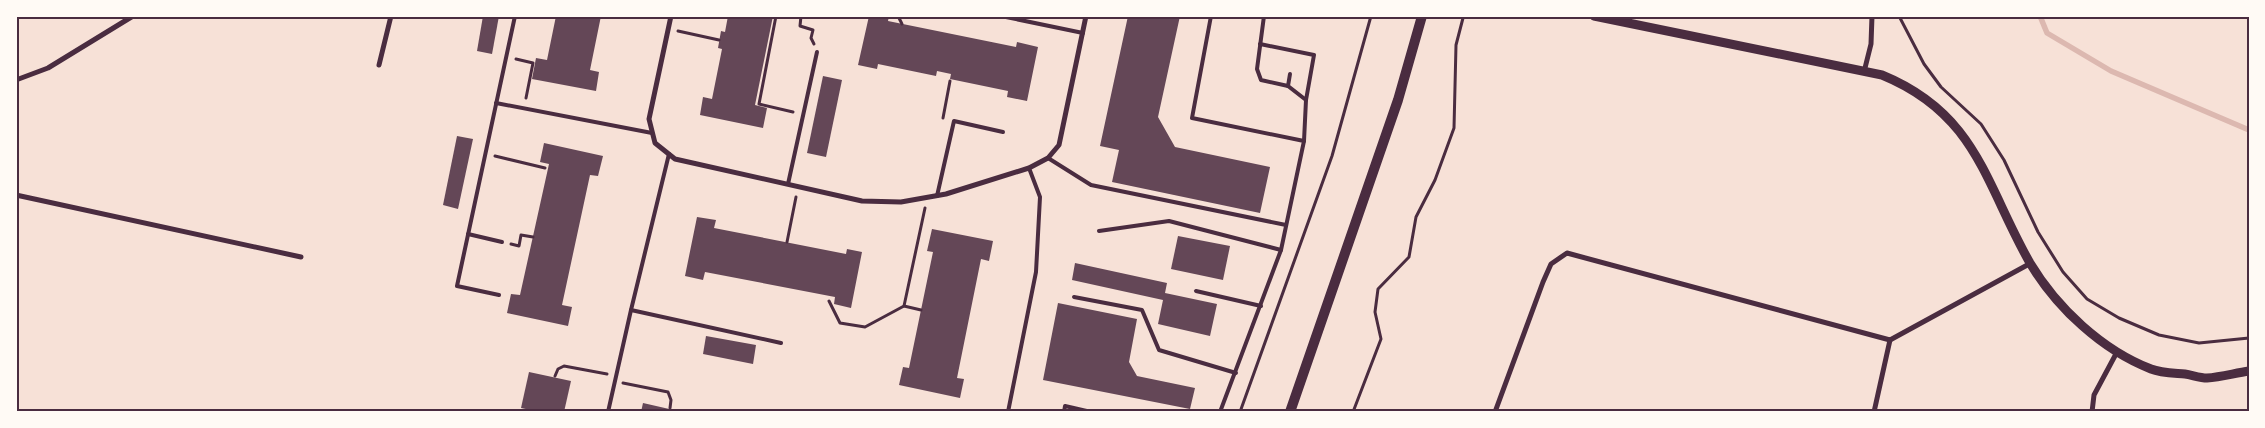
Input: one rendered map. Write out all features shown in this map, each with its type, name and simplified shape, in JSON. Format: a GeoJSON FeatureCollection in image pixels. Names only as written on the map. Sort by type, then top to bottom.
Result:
{"type":"FeatureCollection","features":[{"type":"Feature","properties":{"kind":"main road"},"geometry":{"type":"LineString","coordinates":[[1290,412],[1398,100],[1422,16]]}},
{"type":"Feature","properties":{"kind":"street"},"geometry":{"type":"LineString","coordinates":[[16,80],[48,68],[133,16]]}},
{"type":"Feature","properties":{"kind":"street"},"geometry":{"type":"LineString","coordinates":[[379,65],[391,16]]}},
{"type":"Feature","properties":{"kind":"street"},"geometry":{"type":"LineString","coordinates":[[671,16],[648,119],[655,143],[675,160],[862,201],[901,202],[937,196],[1029,168],[1048,158],[1059,145],[1086,16]]}},
{"type":"Feature","properties":{"kind":"street"},"geometry":{"type":"LineString","coordinates":[[1594,16],[1882,75],[1902,83],[1947,116],[1968,142],[2031,263],[2057,299],[2083,326],[2117,352],[2153,369],[2207,378],[2249,372]]}},
{"type":"Feature","properties":{"kind":"street"},"geometry":{"type":"LineString","coordinates":[[1864,72],[1871,44],[1872,16]]}},
{"type":"Feature","properties":{"kind":"street"},"geometry":{"type":"LineString","coordinates":[[16,195],[301,257]]}},
{"type":"Feature","properties":{"kind":"street"},"geometry":{"type":"LineString","coordinates":[[1495,412],[1551,264],[1567,253],[1890,340],[2031,263]]}},
{"type":"Feature","properties":{"kind":"street"},"geometry":{"type":"LineString","coordinates":[[1874,412],[1890,340]]}},
{"type":"Feature","properties":{"kind":"street"},"geometry":{"type":"LineString","coordinates":[[2092,412],[2094,395],[2117,352]]}},
{"type":"Feature","properties":{"kind":"lane"},"geometry":{"type":"LineString","coordinates":[[499,295],[457,286],[515,16]]}},
{"type":"Feature","properties":{"kind":"lane"},"geometry":{"type":"LineString","coordinates":[[1001,16],[1083,33]]}},
{"type":"Feature","properties":{"kind":"lane"},"geometry":{"type":"LineString","coordinates":[[1028,22],[1030,16]]}},
{"type":"Feature","properties":{"kind":"lane"},"geometry":{"type":"LineString","coordinates":[[1211,16],[1192,118],[1304,141]]}},
{"type":"Feature","properties":{"kind":"lane"},"geometry":{"type":"LineString","coordinates":[[1264,16],[1257,69],[1261,80],[1288,86],[1306,100]]}},
{"type":"Feature","properties":{"kind":"lane"},"geometry":{"type":"LineString","coordinates":[[1220,412],[1281,250],[1304,141],[1306,100],[1314,55],[1294,53],[1260,44]]}},
{"type":"Feature","properties":{"kind":"lane"},"geometry":{"type":"LineString","coordinates":[[788,184],[817,52]]}},
{"type":"Feature","properties":{"kind":"lane"},"geometry":{"type":"LineString","coordinates":[[1288,86],[1290,74]]}},
{"type":"Feature","properties":{"kind":"lane"},"geometry":{"type":"LineString","coordinates":[[496,103],[652,132]]}},
{"type":"Feature","properties":{"kind":"lane"},"geometry":{"type":"LineString","coordinates":[[937,196],[954,121],[1003,132]]}},
{"type":"Feature","properties":{"kind":"lane"},"geometry":{"type":"LineString","coordinates":[[608,412],[669,154]]}},
{"type":"Feature","properties":{"kind":"lane"},"geometry":{"type":"LineString","coordinates":[[1048,158],[1091,185],[1286,225]]}},
{"type":"Feature","properties":{"kind":"lane"},"geometry":{"type":"LineString","coordinates":[[1008,412],[1036,272],[1040,196],[1029,168]]}},
{"type":"Feature","properties":{"kind":"lane"},"geometry":{"type":"LineString","coordinates":[[1099,230],[1170,221],[1281,250]]}},
{"type":"Feature","properties":{"kind":"lane"},"geometry":{"type":"LineString","coordinates":[[468,234],[502,242]]}},
{"type":"Feature","properties":{"kind":"lane"},"geometry":{"type":"LineString","coordinates":[[1196,291],[1261,306]]}},
{"type":"Feature","properties":{"kind":"lane"},"geometry":{"type":"LineString","coordinates":[[1074,297],[1142,310],[1159,350],[1236,373]]}},
{"type":"Feature","properties":{"kind":"lane"},"geometry":{"type":"LineString","coordinates":[[631,310],[782,343]]}},
{"type":"Feature","properties":{"kind":"lane"},"geometry":{"type":"LineString","coordinates":[[1064,412],[1065,406],[1091,412]]}},
{"type":"Feature","properties":{"kind":"path"},"geometry":{"type":"LineString","coordinates":[[776,16],[759,104],[803,114]]}},
{"type":"Feature","properties":{"kind":"path"},"geometry":{"type":"LineString","coordinates":[[802,16],[800,26],[813,30],[812,38],[817,52]]}},
{"type":"Feature","properties":{"kind":"path"},"geometry":{"type":"LineString","coordinates":[[898,16],[902,24]]}},
{"type":"Feature","properties":{"kind":"path"},"geometry":{"type":"LineString","coordinates":[[1240,412],[1332,156],[1371,16]]}},
{"type":"Feature","properties":{"kind":"path"},"geometry":{"type":"LineString","coordinates":[[1353,412],[1381,339],[1375,312],[1378,289],[1409,257],[1416,217],[1435,180],[1454,128],[1456,45],[1463,17],[1454,16]]}},
{"type":"Feature","properties":{"kind":"path"},"geometry":{"type":"LineString","coordinates":[[1899,16],[1924,64],[1941,87],[1981,124],[2004,160],[2038,232],[2063,272],[2087,299],[2119,318],[2159,335],[2199,343],[2249,338]]}},
{"type":"Feature","properties":{"kind":"path"},"geometry":{"type":"LineString","coordinates":[[668,28],[719,40]]}},
{"type":"Feature","properties":{"kind":"path"},"geometry":{"type":"LineString","coordinates":[[506,57],[533,63],[524,109]]}},
{"type":"Feature","properties":{"kind":"path"},"geometry":{"type":"LineString","coordinates":[[485,154],[545,168]]}},
{"type":"Feature","properties":{"kind":"path"},"geometry":{"type":"LineString","coordinates":[[787,242],[798,186]]}},
{"type":"Feature","properties":{"kind":"path"},"geometry":{"type":"LineString","coordinates":[[904,306],[927,197]]}},
{"type":"Feature","properties":{"kind":"path"},"geometry":{"type":"LineString","coordinates":[[502,242],[519,246],[521,235],[533,237]]}},
{"type":"Feature","properties":{"kind":"path"},"geometry":{"type":"LineString","coordinates":[[829,301],[840,323],[865,327],[904,306],[921,310]]}},
{"type":"Feature","properties":{"kind":"path"},"geometry":{"type":"LineString","coordinates":[[555,376],[558,369],[564,366],[668,392],[671,400],[670,408]]}},
{"type":"Feature","properties":{"kind":"building"},"geometry":{"type":"Polygon","coordinates":[[[483,16],[499,16],[492,54],[477,51],[483,16]]]}},
{"type":"Feature","properties":{"kind":"building"},"geometry":{"type":"Polygon","coordinates":[[[556,16],[601,16],[590,70],[599,72],[596,91],[532,79],[536,58],[547,60],[556,16]]]}},
{"type":"Feature","properties":{"kind":"building"},"geometry":{"type":"Polygon","coordinates":[[[728,16],[773,16],[755,105],[767,108],[763,128],[700,115],[703,97],[712,99],[722,49],[718,48],[721,31],[725,32],[728,16]]]}},
{"type":"Feature","properties":{"kind":"building"},"geometry":{"type":"Polygon","coordinates":[[[869,16],[889,16],[888,21],[1016,47],[1017,42],[1038,47],[1027,101],[1007,97],[1008,91],[950,79],[951,74],[937,71],[936,76],[878,64],[877,69],[858,65],[869,16]]]}},
{"type":"Feature","properties":{"kind":"building"},"geometry":{"type":"Polygon","coordinates":[[[1128,16],[1180,16],[1158,117],[1175,147],[1270,167],[1260,213],[1112,182],[1119,150],[1100,146],[1128,16]]]}},
{"type":"Feature","properties":{"kind":"building"},"geometry":{"type":"Polygon","coordinates":[[[823,76],[842,80],[826,157],[807,153],[823,76]]]}},
{"type":"Feature","properties":{"kind":"building"},"geometry":{"type":"Polygon","coordinates":[[[457,136],[473,139],[458,209],[443,205],[457,136]]]}},
{"type":"Feature","properties":{"kind":"building"},"geometry":{"type":"Polygon","coordinates":[[[544,143],[603,156],[598,176],[590,175],[562,305],[572,307],[568,326],[507,313],[511,294],[520,295],[549,164],[540,162],[544,143]]]}},
{"type":"Feature","properties":{"kind":"building"},"geometry":{"type":"Polygon","coordinates":[[[697,217],[716,220],[714,228],[846,254],[847,249],[862,252],[851,308],[834,304],[835,297],[705,272],[703,280],[685,276],[697,217]]]}},
{"type":"Feature","properties":{"kind":"building"},"geometry":{"type":"Polygon","coordinates":[[[932,229],[993,241],[989,261],[981,259],[957,378],[964,379],[960,398],[899,385],[903,367],[909,368],[933,252],[927,251],[932,229]]]}},
{"type":"Feature","properties":{"kind":"building"},"geometry":{"type":"Polygon","coordinates":[[[1178,236],[1230,246],[1223,280],[1171,269],[1178,236]]]}},
{"type":"Feature","properties":{"kind":"building"},"geometry":{"type":"Polygon","coordinates":[[[1075,263],[1167,283],[1165,293],[1217,304],[1210,336],[1158,324],[1163,300],[1072,280],[1075,263]]]}},
{"type":"Feature","properties":{"kind":"building"},"geometry":{"type":"Polygon","coordinates":[[[1058,303],[1137,319],[1129,362],[1137,376],[1195,388],[1190,409],[1043,380],[1058,303]]]}},
{"type":"Feature","properties":{"kind":"building"},"geometry":{"type":"Polygon","coordinates":[[[706,336],[756,345],[753,364],[703,354],[706,336]]]}},
{"type":"Feature","properties":{"kind":"building"},"geometry":{"type":"Polygon","coordinates":[[[529,372],[571,381],[564,412],[540,412],[521,408],[529,372]]]}},
{"type":"Feature","properties":{"kind":"building"},"geometry":{"type":"Polygon","coordinates":[[[643,403],[678,411],[678,412],[641,412],[643,403]]]}},
{"type":"Feature","properties":{"kind":"waterway"},"geometry":{"type":"LineString","coordinates":[[2040,16],[2047,33],[2111,71],[2249,130]]}}]}
